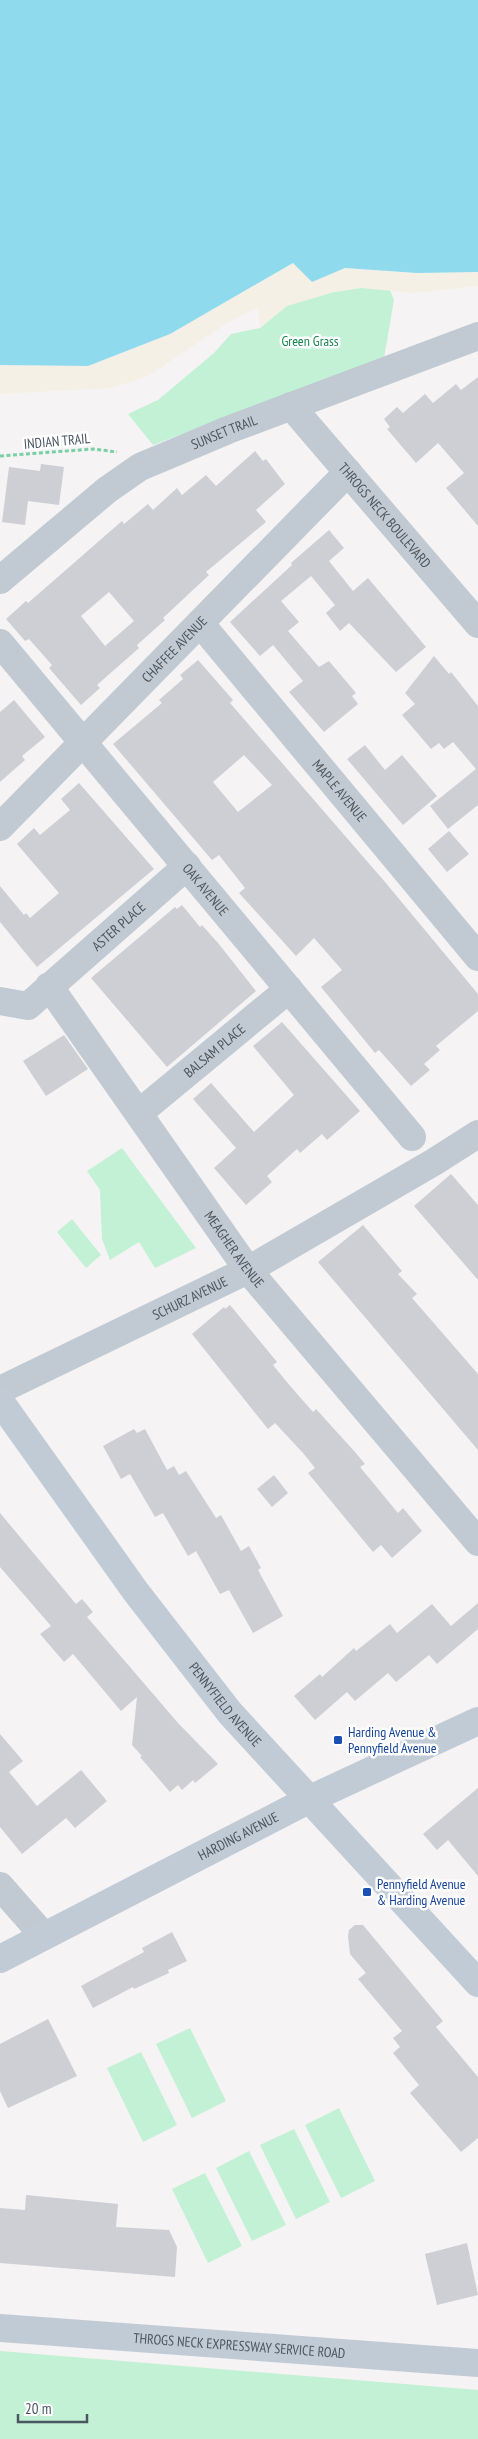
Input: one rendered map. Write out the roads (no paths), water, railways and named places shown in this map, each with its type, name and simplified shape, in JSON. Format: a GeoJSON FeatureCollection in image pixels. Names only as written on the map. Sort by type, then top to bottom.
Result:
{"type":"FeatureCollection","features":[{"type":"Feature","properties":{"kind":"street","name":"SUNSET TRAIL"},"geometry":{"type":"LineString","coordinates":[[0,580],[107,490],[140,467],[228,430],[478,336]]}},
{"type":"Feature","properties":{"kind":"street","name":"THROGS NECK BOULEVARD"},"geometry":{"type":"LineString","coordinates":[[291,406],[478,624]]}},
{"type":"Feature","properties":{"kind":"street","name":"CHAFFEE AVENUE"},"geometry":{"type":"LineString","coordinates":[[0,827],[348,472]]}},
{"type":"Feature","properties":{"kind":"street","name":"MAPLE AVENUE"},"geometry":{"type":"LineString","coordinates":[[200,623],[478,957]]}},
{"type":"Feature","properties":{"kind":"street","name":"OAK AVENUE"},"geometry":{"type":"LineString","coordinates":[[0,643],[412,1137]]}},
{"type":"Feature","properties":{"kind":"street","name":"ASTER PLACE"},"geometry":{"type":"LineString","coordinates":[[49,986],[186,866]]}},
{"type":"Feature","properties":{"kind":"street"},"geometry":{"type":"LineString","coordinates":[[0,1001],[28,1006],[49,986]]}},
{"type":"Feature","properties":{"kind":"street","name":"MEAGHER AVENUE"},"geometry":{"type":"LineString","coordinates":[[49,986],[248,1270],[478,1542]]}},
{"type":"Feature","properties":{"kind":"street","name":"BALSAM PLACE"},"geometry":{"type":"LineString","coordinates":[[139,1114],[289,989]]}},
{"type":"Feature","properties":{"kind":"street","name":"SCHURZ AVENUE"},"geometry":{"type":"LineString","coordinates":[[0,1390],[248,1270],[434,1162],[478,1134]]}},
{"type":"Feature","properties":{"kind":"street","name":"PENNYFIELD AVENUE"},"geometry":{"type":"LineString","coordinates":[[0,1401],[136,1592],[242,1727],[478,1984]]}},
{"type":"Feature","properties":{"kind":"street","name":"HARDING AVENUE"},"geometry":{"type":"LineString","coordinates":[[0,1959],[310,1799],[478,1722]]}},
{"type":"Feature","properties":{"kind":"street"},"geometry":{"type":"LineString","coordinates":[[0,1886],[44,1936]]}},
{"type":"Feature","properties":{"kind":"street","name":"THROGS NECK EXPRESSWAY SERVICE ROAD"},"geometry":{"type":"LineString","coordinates":[[0,2328],[478,2363]]}},
{"type":"Feature","properties":{"kind":"water"},"geometry":{"type":"Polygon","coordinates":[[[0,0],[478,0],[478,272],[417,273],[345,268],[312,282],[293,263],[170,334],[88,366],[0,365],[0,0]]]}},
{"type":"Feature","properties":{"kind":"place","name":"Harding Avenue & Pennyfield Avenue"},"geometry":{"type":"Point","coordinates":[338,1740]}},
{"type":"Feature","properties":{"kind":"place","name":"Pennyfield Avenue & Harding Avenue"},"geometry":{"type":"Point","coordinates":[367,1892]}},
{"type":"Feature","properties":{"kind":"park label","name":"Green Grass"},"geometry":{"type":"Point","coordinates":[310,341]}}]}
